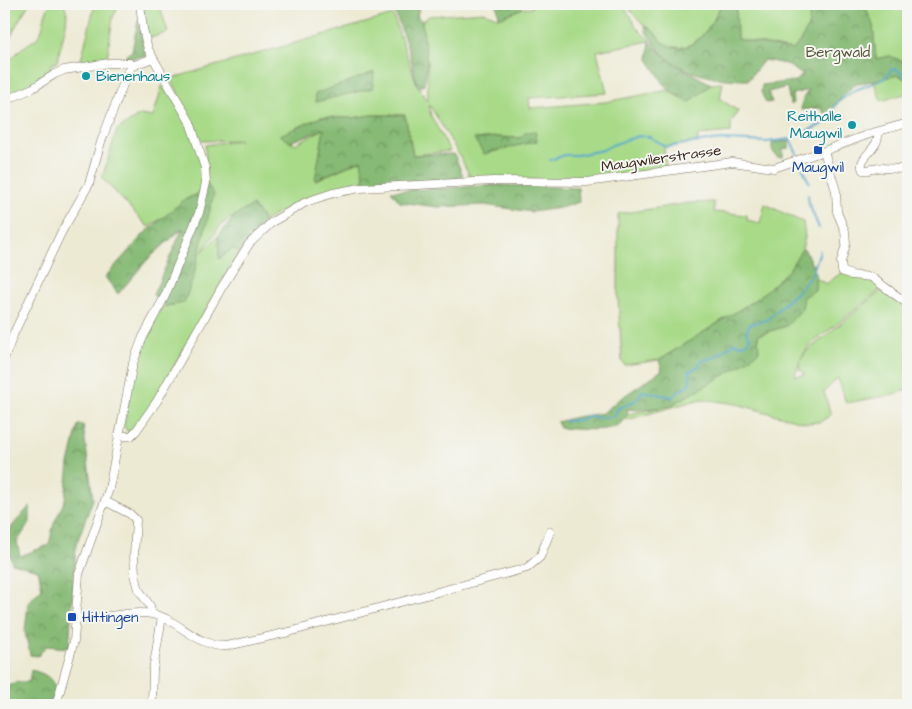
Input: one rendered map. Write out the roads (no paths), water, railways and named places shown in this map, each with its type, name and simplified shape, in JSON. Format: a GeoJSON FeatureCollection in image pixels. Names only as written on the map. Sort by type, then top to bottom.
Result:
{"type":"FeatureCollection","features":[{"type":"Feature","properties":{"kind":"street"},"geometry":{"type":"LineString","coordinates":[[56,705],[72,649],[79,574],[109,489],[130,376],[136,354],[165,296],[196,221],[206,183],[205,168],[190,122],[152,58],[144,35],[140,4]]}},
{"type":"Feature","properties":{"kind":"street"},"geometry":{"type":"LineString","coordinates":[[4,359],[14,332],[61,233],[89,184],[101,142],[125,78],[132,66],[152,58]]}},
{"type":"Feature","properties":{"kind":"street"},"geometry":{"type":"LineString","coordinates":[[4,101],[33,88],[64,70],[115,62],[130,63],[132,66]]}},
{"type":"Feature","properties":{"kind":"street","name":"Maugwilerstrasse"},"geometry":{"type":"LineString","coordinates":[[118,436],[131,436],[157,401],[249,244],[272,222],[306,202],[346,190],[368,188],[470,182],[587,182],[732,162],[774,168],[824,152],[837,145],[908,123]]}},
{"type":"Feature","properties":{"kind":"street"},"geometry":{"type":"LineString","coordinates":[[878,132],[877,144],[862,162],[863,170],[908,168]]}},
{"type":"Feature","properties":{"kind":"street"},"geometry":{"type":"LineString","coordinates":[[824,152],[836,192],[837,212],[846,238],[841,262],[842,270],[847,274],[871,278],[908,304]]}},
{"type":"Feature","properties":{"kind":"street"},"geometry":{"type":"LineString","coordinates":[[105,501],[130,514],[136,520],[135,574],[139,590],[150,606],[152,614]]}},
{"type":"Feature","properties":{"kind":"street"},"geometry":{"type":"LineString","coordinates":[[76,619],[141,613],[152,614],[162,617],[205,643],[227,646],[289,632],[527,568],[540,557],[550,532]]}},
{"type":"Feature","properties":{"kind":"street"},"geometry":{"type":"LineString","coordinates":[[152,705],[153,670],[162,617]]}},
{"type":"Feature","properties":{"kind":"waterway"},"geometry":{"type":"LineString","coordinates":[[794,137],[825,123],[837,103],[853,91],[886,78],[891,70],[896,69],[908,79]]}},
{"type":"Feature","properties":{"kind":"waterway"},"geometry":{"type":"LineString","coordinates":[[550,160],[565,155],[577,155],[603,150],[639,136],[650,137],[666,147],[708,141],[767,142],[790,139],[798,156]]}},
{"type":"Feature","properties":{"kind":"waterway"},"geometry":{"type":"LineString","coordinates":[[800,162],[809,182]]}},
{"type":"Feature","properties":{"kind":"waterway"},"geometry":{"type":"LineString","coordinates":[[808,195],[809,204],[819,228]]}},
{"type":"Feature","properties":{"kind":"waterway"},"geometry":{"type":"LineString","coordinates":[[565,421],[579,420],[589,416],[601,418],[615,416],[617,409],[635,401],[642,391],[672,397],[690,383],[690,371],[698,367],[701,361],[716,357],[734,343],[742,345],[748,343],[750,338],[746,332],[750,324],[767,320],[802,287],[812,274],[820,251]]}},
{"type":"Feature","properties":{"kind":"place","name":"Bienenhaus"},"geometry":{"type":"Point","coordinates":[86,76]}},
{"type":"Feature","properties":{"kind":"place","name":"Reithalle Maugwil"},"geometry":{"type":"Point","coordinates":[852,125]}},
{"type":"Feature","properties":{"kind":"place","name":"Maugwil"},"geometry":{"type":"Point","coordinates":[818,150]}},
{"type":"Feature","properties":{"kind":"place","name":"Hittingen"},"geometry":{"type":"Point","coordinates":[72,617]}},
{"type":"Feature","properties":{"kind":"park label","name":"Bergwald"},"geometry":{"type":"Point","coordinates":[838,52]}}]}
